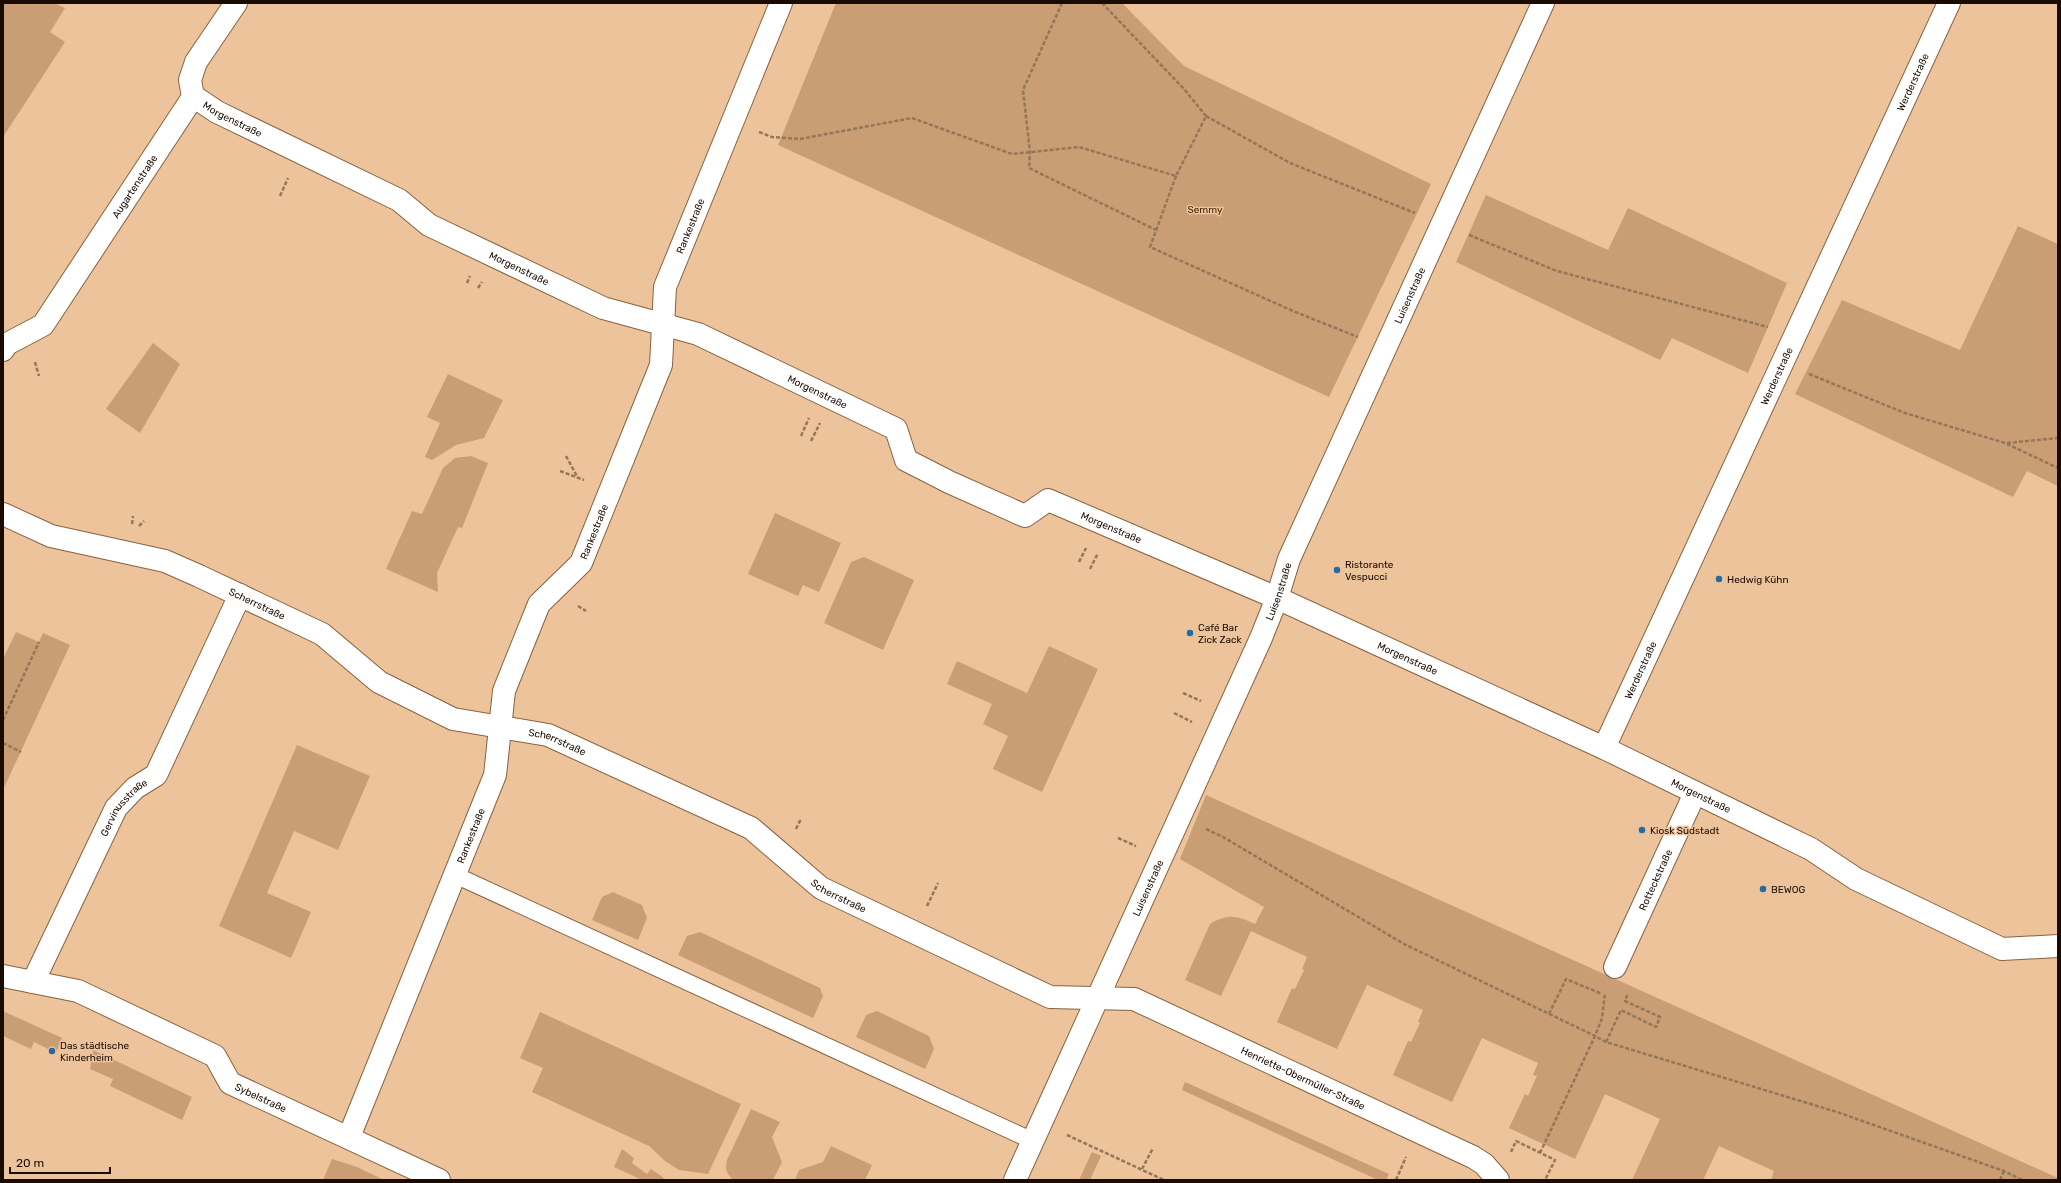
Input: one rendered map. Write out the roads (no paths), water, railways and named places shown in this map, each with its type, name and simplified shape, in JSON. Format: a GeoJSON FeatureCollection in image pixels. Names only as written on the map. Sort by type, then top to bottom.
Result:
{"type":"FeatureCollection","features":[{"type":"Feature","properties":{"kind":"street"},"geometry":{"type":"LineString","coordinates":[[193,96],[190,80],[196,62],[236,3]]}},
{"type":"Feature","properties":{"kind":"street","name":"Rankestraße"},"geometry":{"type":"LineString","coordinates":[[349,1137],[495,775],[504,691],[539,604],[581,563],[661,365],[665,287],[731,120],[781,3]]}},
{"type":"Feature","properties":{"kind":"street","name":"Luisenstraße"},"geometry":{"type":"LineString","coordinates":[[1015,1180],[1261,638],[1277,598],[1288,559],[1543,3]]}},
{"type":"Feature","properties":{"kind":"street","name":"Werderstraße"},"geometry":{"type":"LineString","coordinates":[[1604,748],[1949,3]]}},
{"type":"Feature","properties":{"kind":"street","name":"Morgenstraße"},"geometry":{"type":"LineString","coordinates":[[193,96],[217,112],[399,200],[429,225],[603,308],[698,334],[896,429],[906,460],[949,482],[1024,516],[1048,500],[1277,598],[1604,748],[1811,849],[1856,879],[2002,949],[2058,946]]}},
{"type":"Feature","properties":{"kind":"street","name":"Augartenstraße"},"geometry":{"type":"LineString","coordinates":[[3,350],[7,344],[43,325],[193,96]]}},
{"type":"Feature","properties":{"kind":"street","name":"Scherrstraße"},"geometry":{"type":"LineString","coordinates":[[3,514],[51,536],[165,561],[322,634],[379,682],[453,719],[548,735],[751,828],[821,888],[1050,997],[1098,998]]}},
{"type":"Feature","properties":{"kind":"street","name":"Gervinusstraße"},"geometry":{"type":"LineString","coordinates":[[33,982],[116,808],[135,788],[156,775],[240,595]]}},
{"type":"Feature","properties":{"kind":"street","name":"Rotteckstraße"},"geometry":{"type":"LineString","coordinates":[[1615,967],[1694,793]]}},
{"type":"Feature","properties":{"kind":"street","name":"Sybelstraße"},"geometry":{"type":"LineString","coordinates":[[3,976],[78,991],[215,1056],[230,1083],[439,1180]]}},
{"type":"Feature","properties":{"kind":"street","name":"Henriette-Obermüller-Straße"},"geometry":{"type":"LineString","coordinates":[[1098,998],[1134,1000],[1473,1157],[1484,1164],[1498,1180]]}},
{"type":"Feature","properties":{"kind":"lane"},"geometry":{"type":"LineString","coordinates":[[455,876],[1037,1132]]}},
{"type":"Feature","properties":{"kind":"place","name":"Ristorante Vespucci"},"geometry":{"type":"Point","coordinates":[1337,570]}},
{"type":"Feature","properties":{"kind":"place","name":"Hedwig Kühn"},"geometry":{"type":"Point","coordinates":[1719,579]}},
{"type":"Feature","properties":{"kind":"place","name":"Café Bar Zick Zack"},"geometry":{"type":"Point","coordinates":[1190,633]}},
{"type":"Feature","properties":{"kind":"place","name":"Kiosk Südstadt"},"geometry":{"type":"Point","coordinates":[1642,830]}},
{"type":"Feature","properties":{"kind":"place","name":"BEWOG"},"geometry":{"type":"Point","coordinates":[1763,889]}},
{"type":"Feature","properties":{"kind":"place","name":"Das städtische Kinderheim"},"geometry":{"type":"Point","coordinates":[52,1051]}},
{"type":"Feature","properties":{"kind":"park label","name":"Semmy"},"geometry":{"type":"Point","coordinates":[1205,209]}}]}
